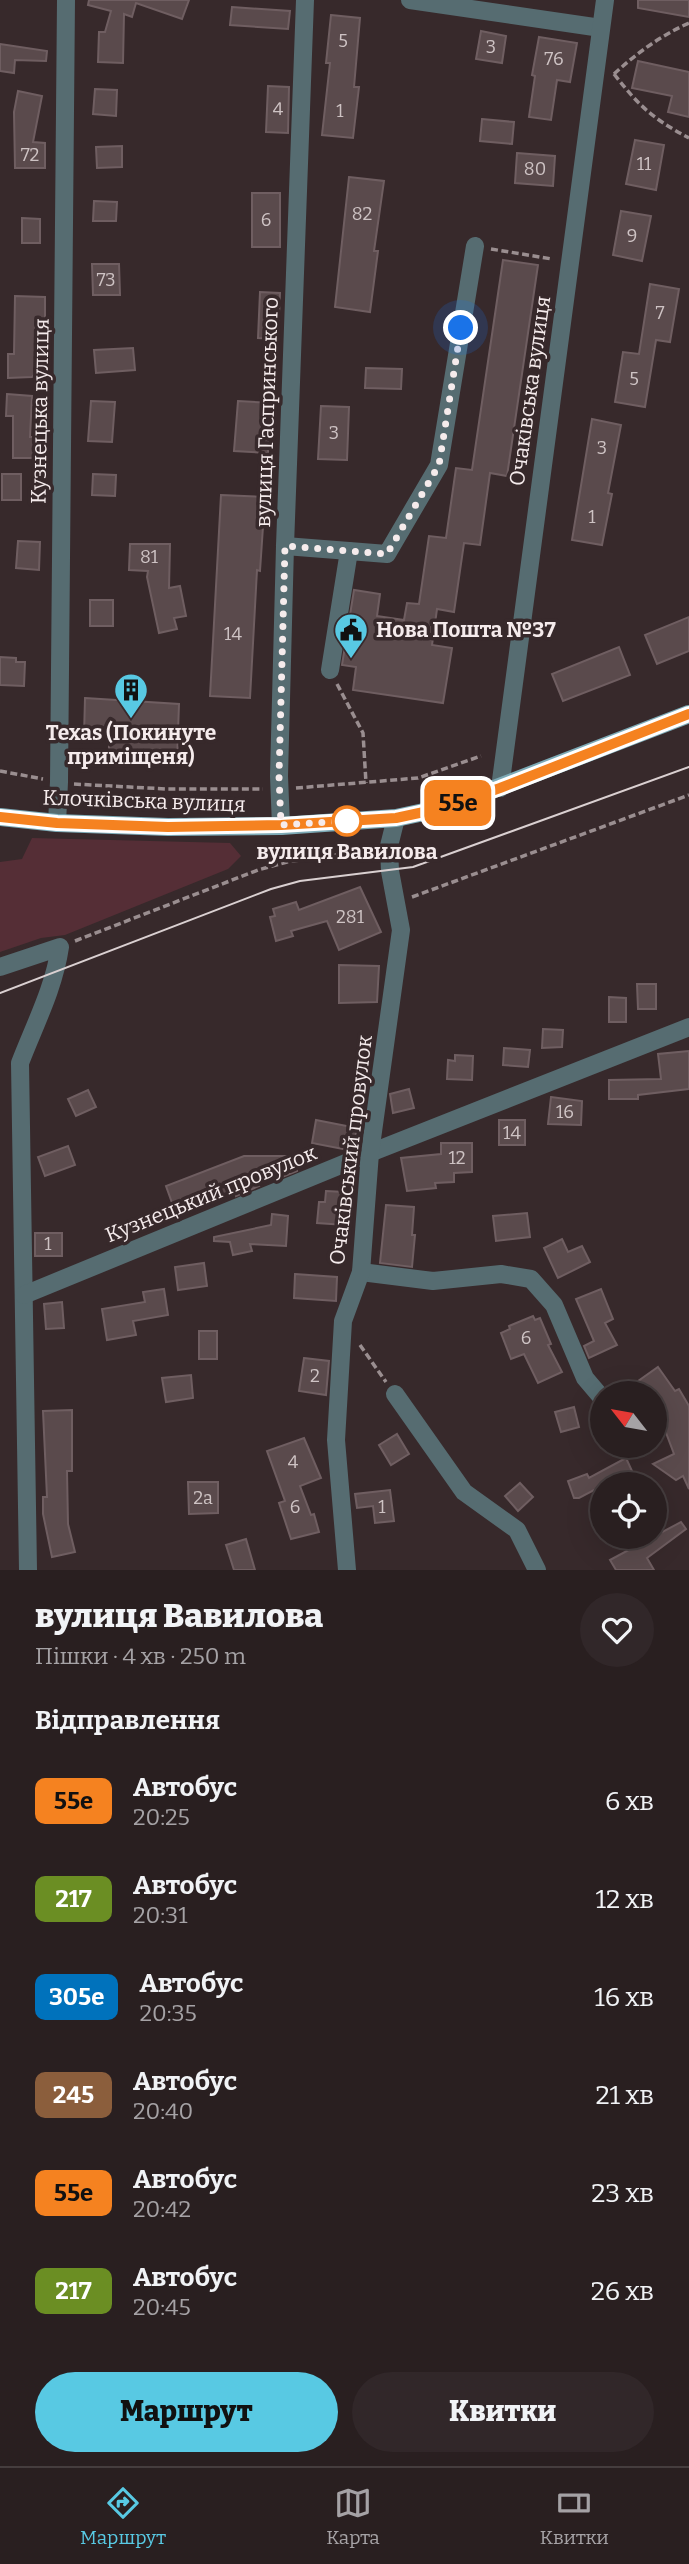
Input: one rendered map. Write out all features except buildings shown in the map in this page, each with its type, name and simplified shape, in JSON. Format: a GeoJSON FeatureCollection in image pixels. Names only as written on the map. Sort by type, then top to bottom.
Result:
{"type":"FeatureCollection","features":[{"type":"Feature","properties":{"kind":"main road","name":"Клочківська вулиця"},"geometry":{"type":"LineString","coordinates":[[0,817],[57,823],[168,827],[281,825],[396,818],[447,807],[689,714]]}},
{"type":"Feature","properties":{"kind":"street","name":"Кузнецька вулиця"},"geometry":{"type":"LineString","coordinates":[[57,823],[66,0]]}},
{"type":"Feature","properties":{"kind":"street","name":"вулиця Гаспринського"},"geometry":{"type":"LineString","coordinates":[[281,825],[279,776],[285,546],[305,0]]}},
{"type":"Feature","properties":{"kind":"street"},"geometry":{"type":"LineString","coordinates":[[410,0],[601,28]]}},
{"type":"Feature","properties":{"kind":"street","name":"Очаківська вулиця"},"geometry":{"type":"LineString","coordinates":[[500,788],[605,0]]}},
{"type":"Feature","properties":{"kind":"street"},"geometry":{"type":"LineString","coordinates":[[285,546],[387,554],[439,465],[475,246]]}},
{"type":"Feature","properties":{"kind":"street"},"geometry":{"type":"LineString","coordinates":[[330,670],[349,551]]}},
{"type":"Feature","properties":{"kind":"street","name":"Очаківський провулок"},"geometry":{"type":"LineString","coordinates":[[347,1570],[336,1440],[343,1321],[361,1272],[370,1153],[401,930],[390,871],[389,846],[396,818]]}},
{"type":"Feature","properties":{"kind":"street"},"geometry":{"type":"LineString","coordinates":[[0,967],[60,947]]}},
{"type":"Feature","properties":{"kind":"street"},"geometry":{"type":"LineString","coordinates":[[28,1570],[20,1063],[41,1008],[51,990],[60,947]]}},
{"type":"Feature","properties":{"kind":"street","name":"Кузнецький провулок"},"geometry":{"type":"LineString","coordinates":[[24,1295],[370,1153],[689,1027]]}},
{"type":"Feature","properties":{"kind":"street"},"geometry":{"type":"LineString","coordinates":[[361,1272],[433,1281],[501,1274],[531,1279],[554,1305],[585,1378],[590,1384]]}},
{"type":"Feature","properties":{"kind":"street"},"geometry":{"type":"LineString","coordinates":[[390,1388],[464,1492],[517,1530],[537,1570]]}},
{"type":"Feature","properties":{"kind":"path"},"geometry":{"type":"LineString","coordinates":[[614,74],[640,50],[689,23]]}},
{"type":"Feature","properties":{"kind":"path"},"geometry":{"type":"LineString","coordinates":[[596,66],[614,74],[630,95],[657,121],[689,138]]}},
{"type":"Feature","properties":{"kind":"path"},"geometry":{"type":"LineString","coordinates":[[475,246],[570,262]]}},
{"type":"Feature","properties":{"kind":"path"},"geometry":{"type":"LineString","coordinates":[[330,670],[363,733],[366,783]]}},
{"type":"Feature","properties":{"kind":"path"},"geometry":{"type":"LineString","coordinates":[[294,789],[418,778],[481,756]]}},
{"type":"Feature","properties":{"kind":"path"},"geometry":{"type":"LineString","coordinates":[[0,771],[93,786],[270,789]]}},
{"type":"Feature","properties":{"kind":"path"},"geometry":{"type":"LineString","coordinates":[[395,903],[689,795]]}},
{"type":"Feature","properties":{"kind":"path"},"geometry":{"type":"LineString","coordinates":[[60,947],[258,870],[287,862],[389,846]]}},
{"type":"Feature","properties":{"kind":"path"},"geometry":{"type":"LineString","coordinates":[[343,1321],[390,1388]]}},
{"type":"Feature","properties":{"kind":"shaded area"},"geometry":{"type":"Polygon","coordinates":[[[32,838],[230,843],[241,856],[228,869],[65,935],[41,938],[0,952],[0,862],[22,859],[32,838]]]}},
{"type":"Feature","properties":{"kind":"tram line"},"geometry":{"type":"LineString","coordinates":[[0,993],[271,889],[300,881],[413,867],[689,767]]}},
{"type":"Feature","properties":{"kind":"bus line","name":"55е"},"geometry":{"type":"LineString","coordinates":[[0,817],[57,823],[168,827],[245,827],[396,818],[447,807],[689,714]]}},
{"type":"Feature","properties":{"kind":"place","name":"Нова Пошта №37"},"geometry":{"type":"Point","coordinates":[351,660]}},
{"type":"Feature","properties":{"kind":"place","name":"Texas (Покинуте приміщеня)"},"geometry":{"type":"Point","coordinates":[131,720]}},
{"type":"Feature","properties":{"kind":"place","name":"вулиця Вавилова"},"geometry":{"type":"Point","coordinates":[347,821]}},
{"type":"Feature","properties":{"kind":"route"},"geometry":{"type":"LineString","coordinates":[[347,821],[281,825],[279,776],[285,546],[387,554],[439,465],[461,328]]}}]}
